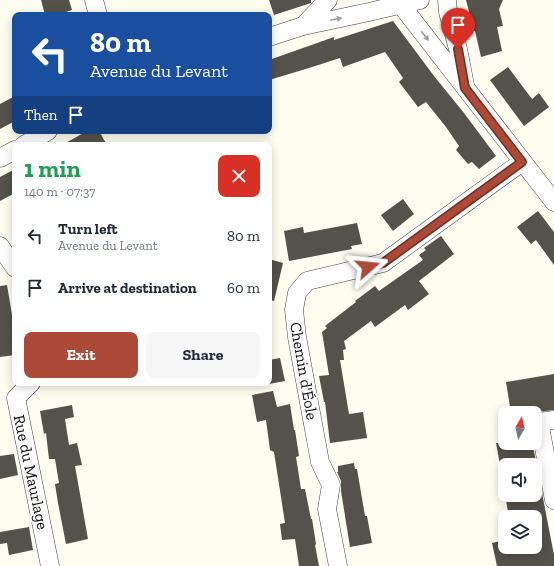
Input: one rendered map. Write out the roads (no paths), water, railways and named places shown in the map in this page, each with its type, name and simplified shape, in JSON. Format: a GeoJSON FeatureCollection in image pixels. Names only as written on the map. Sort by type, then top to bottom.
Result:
{"type":"FeatureCollection","features":[{"type":"Feature","properties":{"kind":"street"},"geometry":{"type":"LineString","coordinates":[[94,0],[97,12]]}},
{"type":"Feature","properties":{"kind":"street"},"geometry":{"type":"LineString","coordinates":[[303,26],[328,0]]}},
{"type":"Feature","properties":{"kind":"street"},"geometry":{"type":"LineString","coordinates":[[272,36],[363,6],[401,5],[420,0]]}},
{"type":"Feature","properties":{"kind":"street"},"geometry":{"type":"LineString","coordinates":[[447,0],[448,12],[458,49],[465,88]]}},
{"type":"Feature","properties":{"kind":"street"},"geometry":{"type":"LineString","coordinates":[[401,5],[554,202]]}},
{"type":"Feature","properties":{"kind":"street"},"geometry":{"type":"LineString","coordinates":[[29,142],[43,134]]}},
{"type":"Feature","properties":{"kind":"street"},"geometry":{"type":"LineString","coordinates":[[0,158],[12,152]]}},
{"type":"Feature","properties":{"kind":"street","name":"Chemin d'Éole"},"geometry":{"type":"LineString","coordinates":[[338,566],[328,509],[332,485],[320,462],[297,337],[294,310],[297,293],[307,281],[383,263],[522,162]]}},
{"type":"Feature","properties":{"kind":"street"},"geometry":{"type":"LineString","coordinates":[[0,246],[12,264]]}},
{"type":"Feature","properties":{"kind":"street","name":"Rue du Maurlage"},"geometry":{"type":"LineString","coordinates":[[28,386],[16,398],[50,566]]}},
{"type":"Feature","properties":{"kind":"street"},"geometry":{"type":"LineString","coordinates":[[547,421],[554,500]]}}]}
